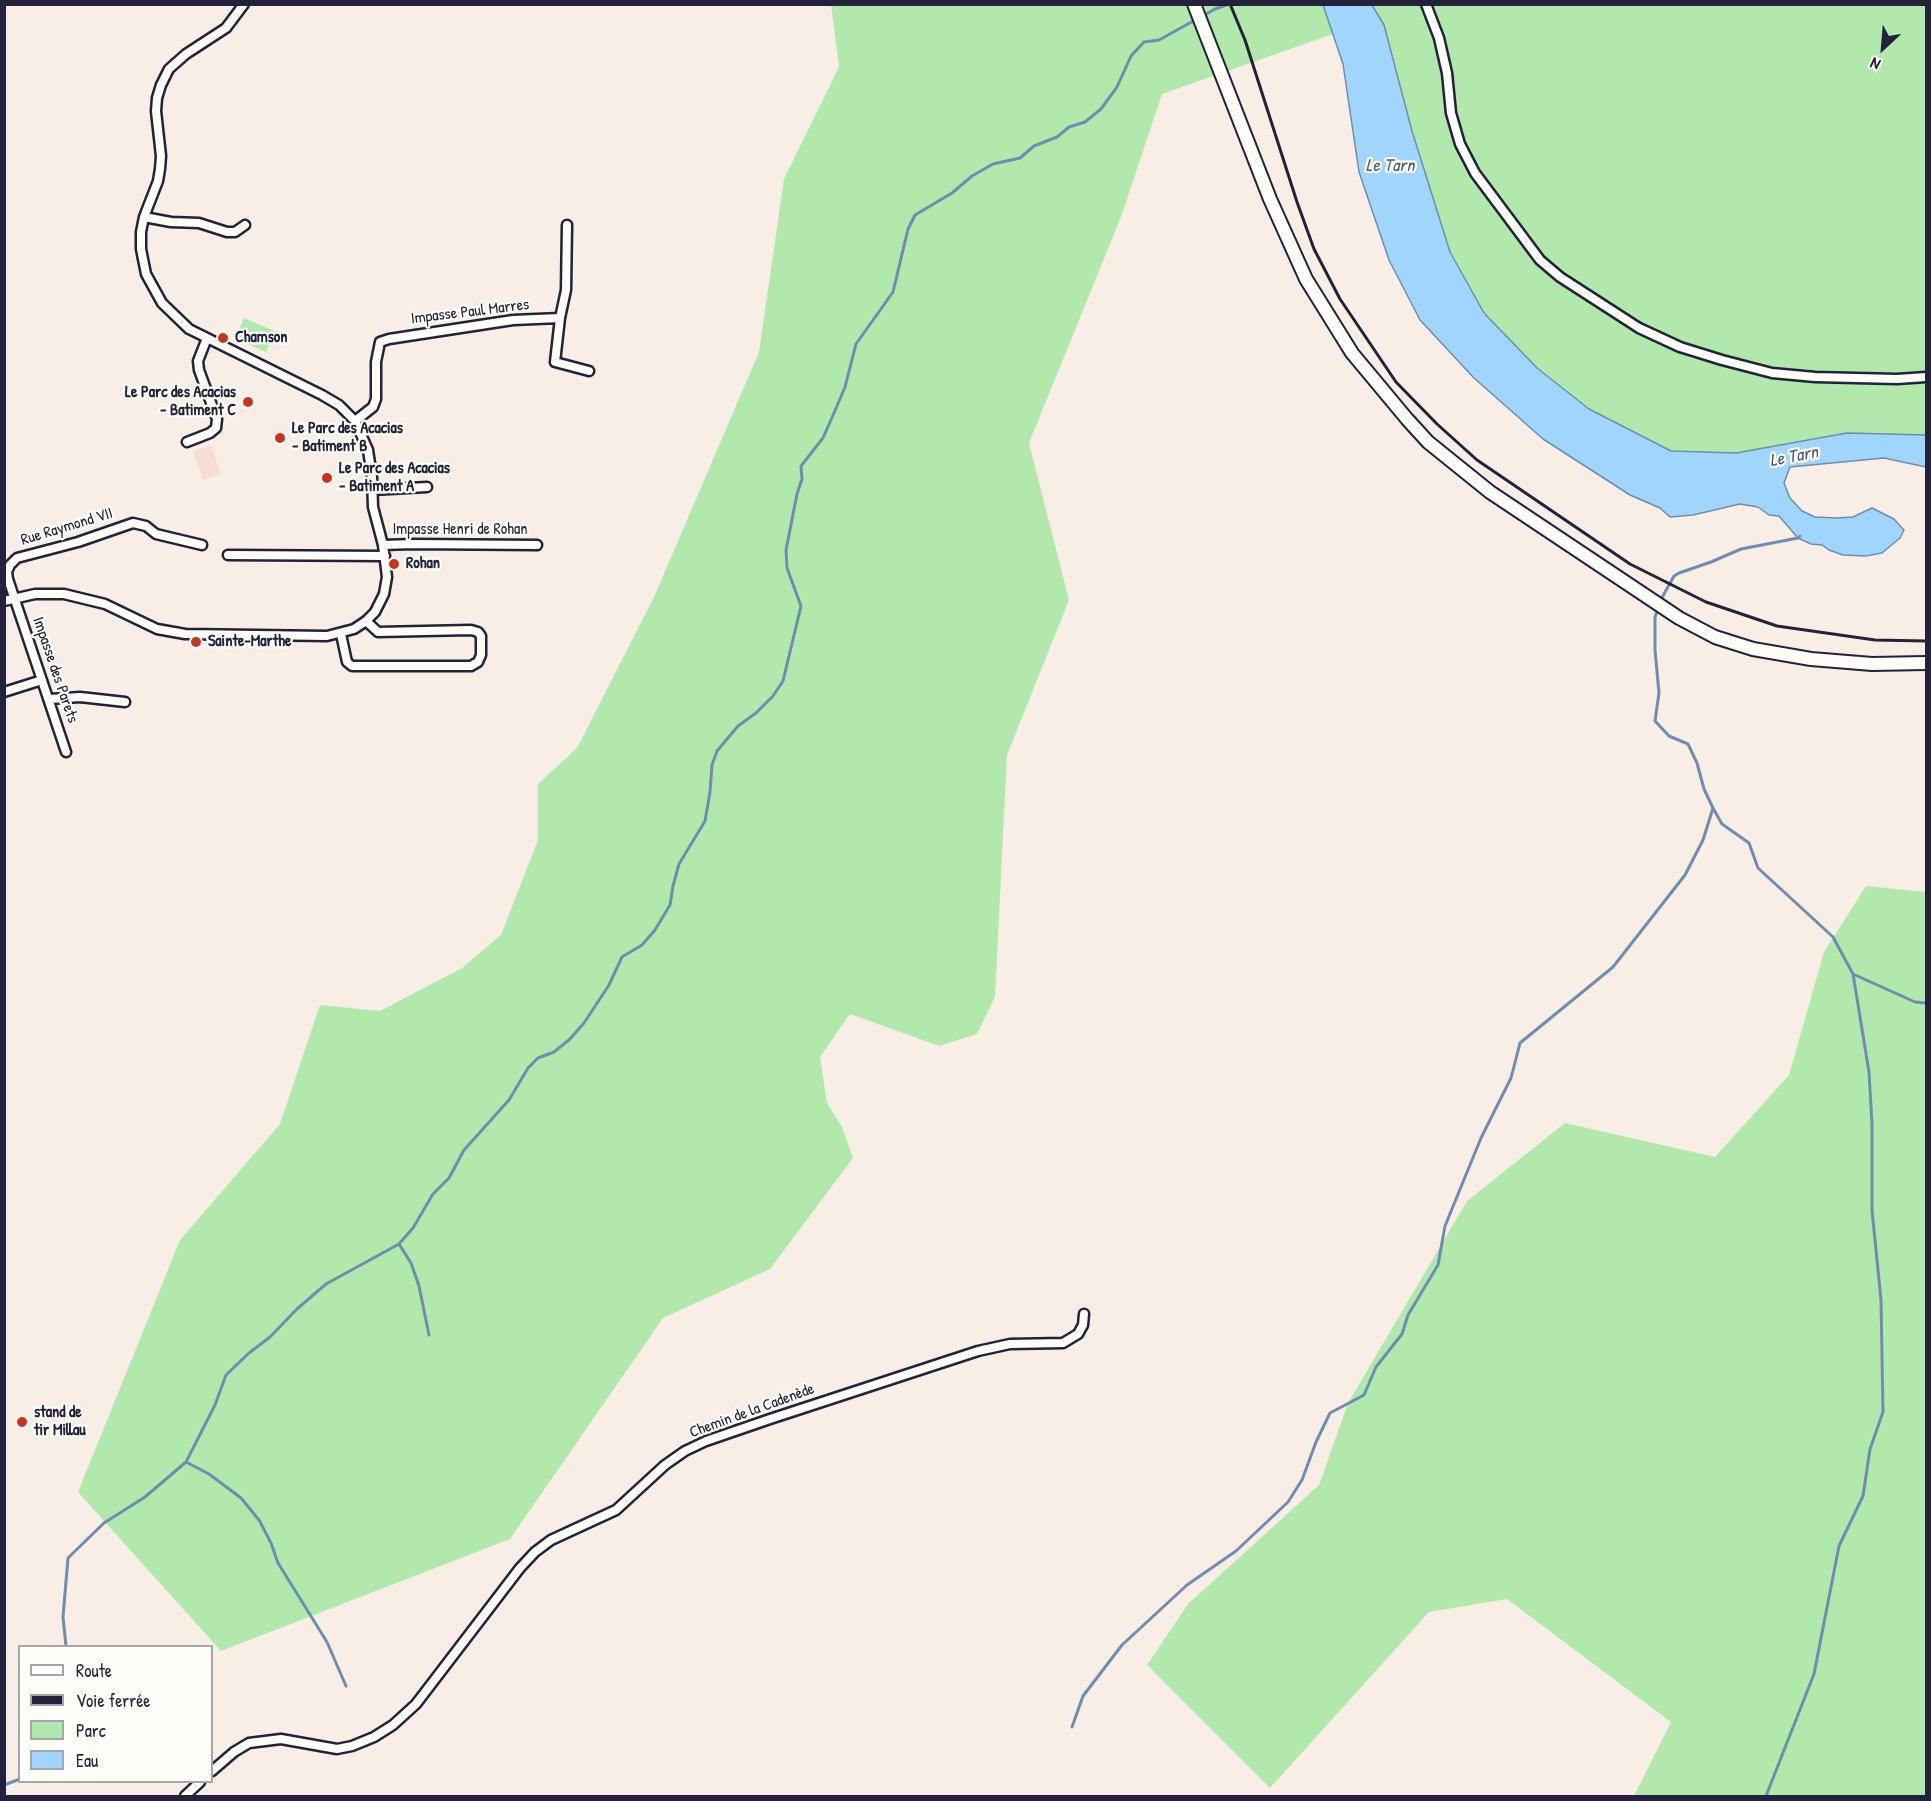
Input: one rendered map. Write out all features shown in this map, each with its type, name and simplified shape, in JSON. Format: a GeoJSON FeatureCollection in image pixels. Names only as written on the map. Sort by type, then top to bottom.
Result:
{"type":"FeatureCollection","features":[{"type":"Feature","properties":{"kind":"main road"},"geometry":{"type":"LineString","coordinates":[[1194,4],[1270,199],[1306,279],[1336,330],[1376,384],[1428,441],[1467,474],[1646,596],[1715,637],[1753,649],[1781,654],[1872,664],[1926,663]]}},
{"type":"Feature","properties":{"kind":"street"},"geometry":{"type":"LineString","coordinates":[[4,601],[35,594],[64,594],[105,604],[157,629],[192,634],[327,636],[341,634],[366,621],[375,612],[384,594],[387,577],[385,556],[373,507],[368,450],[355,421],[339,405],[322,395],[189,328],[162,303],[146,274],[141,249],[141,232],[160,169],[161,156],[156,111],[161,85],[169,69],[186,54],[226,28],[244,4]]}},
{"type":"Feature","properties":{"kind":"street"},"geometry":{"type":"LineString","coordinates":[[1426,4],[1439,38],[1447,73],[1451,113],[1460,144],[1475,173],[1540,260],[1560,277],[1639,328],[1680,347],[1722,360],[1772,373],[1815,377],[1897,379],[1926,377]]}},
{"type":"Feature","properties":{"kind":"street"},"geometry":{"type":"LineString","coordinates":[[144,217],[171,222],[199,223],[227,232],[235,232],[245,225]]}},
{"type":"Feature","properties":{"kind":"street"},"geometry":{"type":"LineString","coordinates":[[567,225],[566,290],[555,362],[559,365],[589,371]]}},
{"type":"Feature","properties":{"kind":"street","name":"Impasse Paul Marres"},"geometry":{"type":"LineString","coordinates":[[355,421],[373,407],[376,399],[376,362],[380,342],[513,320],[560,318]]}},
{"type":"Feature","properties":{"kind":"street"},"geometry":{"type":"LineString","coordinates":[[187,442],[210,433],[216,428],[217,419],[199,370],[198,361],[207,338]]}},
{"type":"Feature","properties":{"kind":"street"},"geometry":{"type":"LineString","coordinates":[[372,490],[427,487]]}},
{"type":"Feature","properties":{"kind":"street","name":"Rue Raymond VII"},"geometry":{"type":"LineString","coordinates":[[15,598],[7,572],[17,558],[78,542],[133,523],[146,526],[156,534],[202,544]]}},
{"type":"Feature","properties":{"kind":"street","name":"Impasse Henri de Rohan"},"geometry":{"type":"LineString","coordinates":[[383,545],[537,545]]}},
{"type":"Feature","properties":{"kind":"street"},"geometry":{"type":"LineString","coordinates":[[228,555],[385,556]]}},
{"type":"Feature","properties":{"kind":"street","name":"Impasse des Parets"},"geometry":{"type":"LineString","coordinates":[[15,598],[66,752]]}},
{"type":"Feature","properties":{"kind":"street"},"geometry":{"type":"LineString","coordinates":[[341,634],[347,662],[352,666],[471,666],[478,663],[482,655],[481,636],[478,632],[471,630],[378,632],[366,621]]}},
{"type":"Feature","properties":{"kind":"street"},"geometry":{"type":"LineString","coordinates":[[4,692],[42,680]]}},
{"type":"Feature","properties":{"kind":"street"},"geometry":{"type":"LineString","coordinates":[[50,699],[80,697],[125,702]]}},
{"type":"Feature","properties":{"kind":"street","name":"Chemin de la Cadenède"},"geometry":{"type":"LineString","coordinates":[[213,1771],[234,1752],[249,1743],[281,1739],[337,1749],[374,1737],[393,1725],[416,1704],[513,1577],[535,1552],[551,1540],[616,1510],[665,1464],[685,1451],[706,1441],[770,1419],[978,1351],[1010,1344],[1063,1343],[1078,1334],[1083,1325],[1084,1314]]}},
{"type":"Feature","properties":{"kind":"street"},"geometry":{"type":"LineString","coordinates":[[185,1797],[199,1783]]}},
{"type":"Feature","properties":{"kind":"shaded area"},"geometry":{"type":"Polygon","coordinates":[[[211,445],[221,474],[203,480],[193,451],[211,445]]]}},
{"type":"Feature","properties":{"kind":"green space"},"geometry":{"type":"Polygon","coordinates":[[[831,5],[1323,5],[1333,34],[1162,94],[1121,217],[1029,443],[1069,600],[1007,755],[995,997],[977,1034],[939,1046],[850,1014],[820,1057],[827,1103],[842,1127],[853,1158],[770,1269],[663,1318],[510,1539],[221,1651],[78,1492],[180,1240],[280,1124],[320,1005],[380,1011],[462,968],[501,935],[538,840],[538,784],[577,748],[654,597],[759,352],[784,179],[839,67],[831,5]]]}},
{"type":"Feature","properties":{"kind":"green space"},"geometry":{"type":"Polygon","coordinates":[[[1372,5],[1926,5],[1926,435],[1847,433],[1736,453],[1671,451],[1589,409],[1537,368],[1484,313],[1450,252],[1412,131],[1384,25],[1372,5]]]}},
{"type":"Feature","properties":{"kind":"green space"},"geometry":{"type":"Polygon","coordinates":[[[244,318],[274,331],[266,352],[235,339],[244,318]]]}},
{"type":"Feature","properties":{"kind":"green space"},"geometry":{"type":"Polygon","coordinates":[[[1866,886],[1926,892],[1926,1796],[1634,1796],[1671,1722],[1507,1599],[1429,1612],[1270,1788],[1147,1665],[1188,1604],[1319,1485],[1348,1403],[1467,1201],[1565,1123],[1715,1157],[1789,1075],[1824,952],[1866,886]]]}},
{"type":"Feature","properties":{"kind":"water","name":"Le Tarn"},"geometry":{"type":"Polygon","coordinates":[[[1323,5],[1372,5],[1384,25],[1412,131],[1450,252],[1484,313],[1537,368],[1589,409],[1671,451],[1736,453],[1847,433],[1926,435],[1926,467],[1884,458],[1790,467],[1784,483],[1790,498],[1802,511],[1815,517],[1836,518],[1853,517],[1872,508],[1894,519],[1904,530],[1900,538],[1882,553],[1866,556],[1843,555],[1822,545],[1811,544],[1798,538],[1779,516],[1769,515],[1758,507],[1740,504],[1693,515],[1670,517],[1660,508],[1630,495],[1543,439],[1474,378],[1420,320],[1389,260],[1359,172],[1343,64],[1323,5]]]}},
{"type":"Feature","properties":{"kind":"waterway"},"geometry":{"type":"LineString","coordinates":[[1203,16],[1229,4]]}},
{"type":"Feature","properties":{"kind":"waterway"},"geometry":{"type":"LineString","coordinates":[[66,1645],[63,1617],[68,1558],[104,1523],[145,1497],[186,1462],[215,1405],[226,1375],[249,1353],[270,1337],[326,1284],[399,1244],[413,1228],[433,1194],[449,1178],[464,1150],[509,1100],[528,1068],[538,1058],[554,1052],[584,1023],[609,985],[622,957],[642,945],[655,930],[670,905],[679,864],[705,821],[712,765],[717,751],[738,726],[756,713],[773,696],[783,681],[801,606],[787,568],[786,550],[802,479],[801,466],[823,438],[845,387],[856,344],[893,292],[908,229],[915,215],[952,193],[972,176],[993,164],[1020,158],[1034,146],[1057,137],[1069,127],[1085,122],[1101,109],[1117,87],[1131,56],[1144,42],[1159,40],[1197,19]]}},
{"type":"Feature","properties":{"kind":"waterway"},"geometry":{"type":"LineString","coordinates":[[1659,603],[1674,576],[1679,573],[1741,549],[1800,536]]}},
{"type":"Feature","properties":{"kind":"waterway"},"geometry":{"type":"LineString","coordinates":[[1072,1727],[1083,1696],[1122,1645],[1187,1585],[1236,1551],[1288,1502],[1302,1480],[1330,1413],[1364,1395],[1376,1367],[1402,1334],[1408,1315],[1438,1265],[1445,1226],[1481,1138],[1511,1078],[1520,1043],[1613,967],[1685,875],[1703,840],[1713,808],[1688,744],[1669,736],[1655,721],[1659,693],[1655,650],[1655,617],[1658,609]]}},
{"type":"Feature","properties":{"kind":"waterway"},"geometry":{"type":"LineString","coordinates":[[1713,808],[1722,824],[1749,843],[1758,868],[1833,937],[1853,974],[1869,1072],[1872,1124],[1872,1210],[1881,1300],[1883,1412],[1870,1449],[1863,1496],[1839,1546],[1814,1674],[1766,1796]]}},
{"type":"Feature","properties":{"kind":"waterway"},"geometry":{"type":"LineString","coordinates":[[1853,974],[1915,1002],[1926,1003]]}},
{"type":"Feature","properties":{"kind":"waterway"},"geometry":{"type":"LineString","coordinates":[[399,1244],[411,1263],[419,1286],[429,1335]]}},
{"type":"Feature","properties":{"kind":"waterway"},"geometry":{"type":"LineString","coordinates":[[186,1462],[209,1474],[241,1498],[259,1520],[278,1563],[327,1642],[346,1686]]}},
{"type":"Feature","properties":{"kind":"waterway"},"geometry":{"type":"LineString","coordinates":[[4,1785],[18,1780]]}},
{"type":"Feature","properties":{"kind":"railway"},"geometry":{"type":"LineString","coordinates":[[1230,4],[1245,40],[1314,249],[1340,299],[1396,382],[1437,424],[1477,460],[1630,564],[1706,602],[1777,626],[1875,640],[1926,641]]}},
{"type":"Feature","properties":{"kind":"place","name":"Chamson"},"geometry":{"type":"Point","coordinates":[223,338]}},
{"type":"Feature","properties":{"kind":"place","name":"Le Parc des Acacias - Batiment C"},"geometry":{"type":"Point","coordinates":[248,402]}},
{"type":"Feature","properties":{"kind":"place","name":"Le Parc des Acacias - Batiment B"},"geometry":{"type":"Point","coordinates":[280,438]}},
{"type":"Feature","properties":{"kind":"place","name":"Le Parc des Acacias - Batiment A"},"geometry":{"type":"Point","coordinates":[327,478]}},
{"type":"Feature","properties":{"kind":"place","name":"Rohan"},"geometry":{"type":"Point","coordinates":[394,564]}},
{"type":"Feature","properties":{"kind":"place","name":"Sainte-Marthe"},"geometry":{"type":"Point","coordinates":[196,642]}},
{"type":"Feature","properties":{"kind":"place","name":"stand de tir Millau"},"geometry":{"type":"Point","coordinates":[22,1422]}}]}
